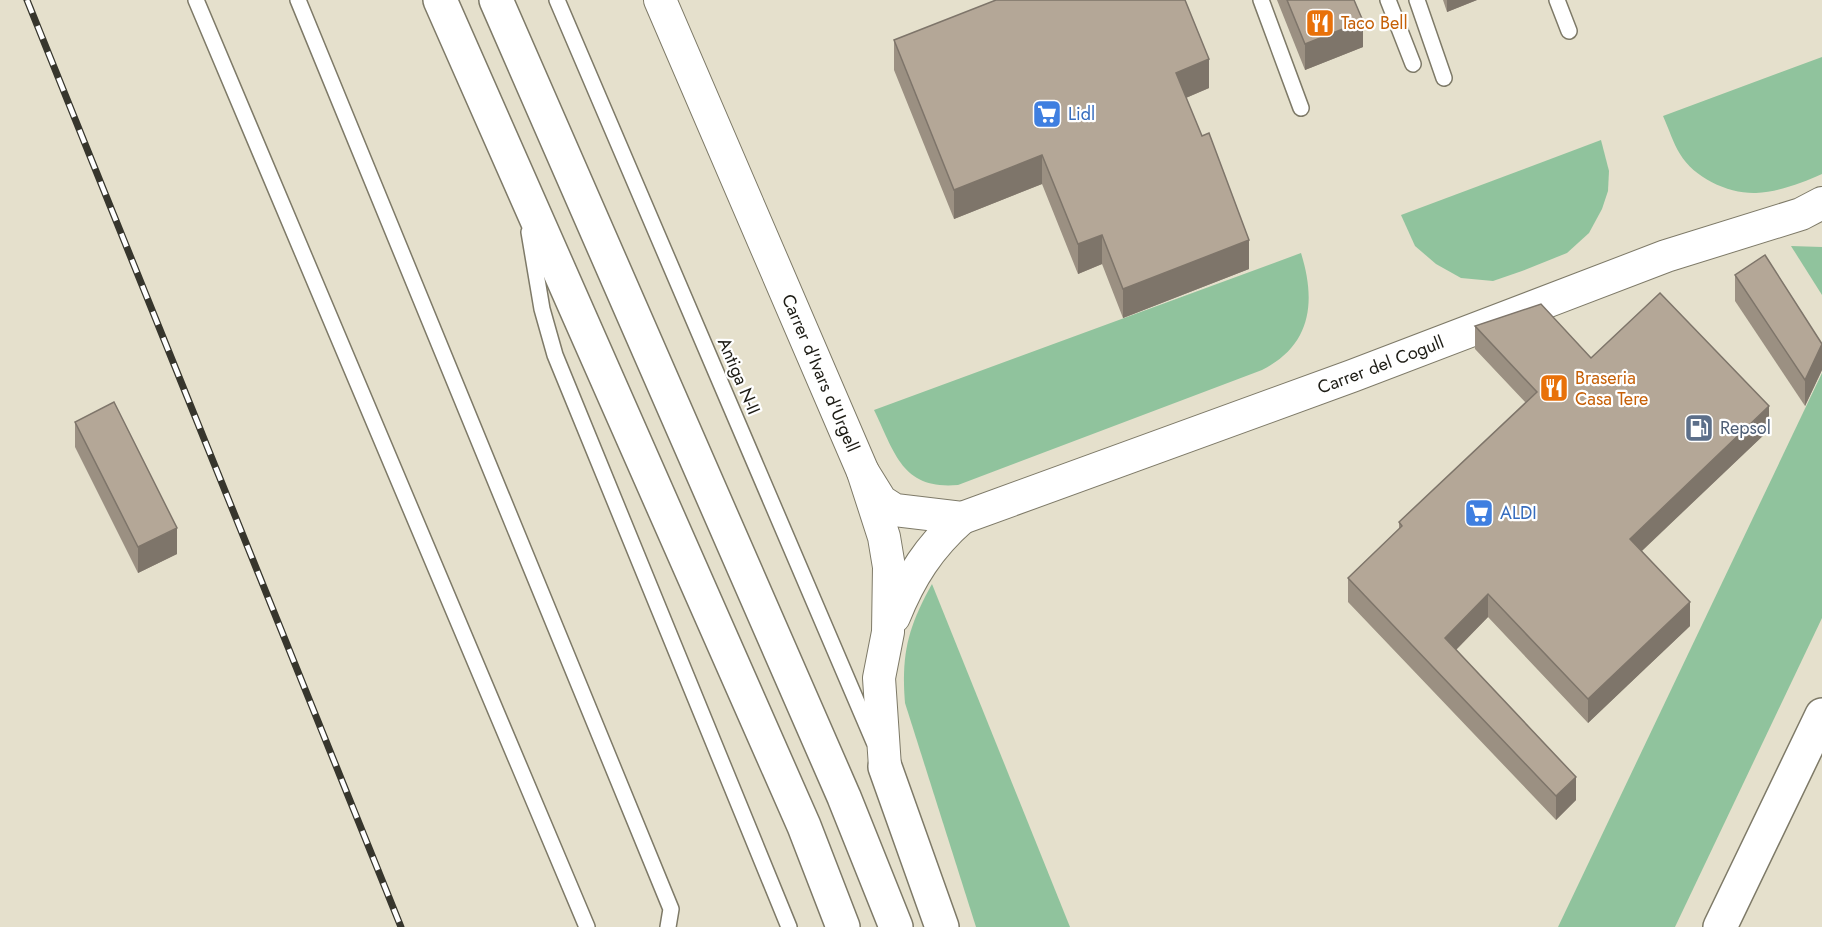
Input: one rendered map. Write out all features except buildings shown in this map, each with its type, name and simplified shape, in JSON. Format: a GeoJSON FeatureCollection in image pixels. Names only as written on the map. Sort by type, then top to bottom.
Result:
{"type":"FeatureCollection","features":[{"type":"Feature","properties":{"kind":"main road"},"geometry":{"type":"LineString","coordinates":[[440,0],[804,826],[843,927]]}},
{"type":"Feature","properties":{"kind":"main road"},"geometry":{"type":"LineString","coordinates":[[496,0],[844,797],[896,927]]}},
{"type":"Feature","properties":{"kind":"main road"},"geometry":{"type":"LineString","coordinates":[[1720,927],[1822,715]]}},
{"type":"Feature","properties":{"kind":"main road"},"geometry":{"type":"LineString","coordinates":[[885,767],[942,927]]}},
{"type":"Feature","properties":{"kind":"street","name":"Carrer d'Ivars d'Urgell"},"geometry":{"type":"LineString","coordinates":[[660,0],[863,472],[884,537],[889,567],[888,632],[879,678],[885,767]]}},
{"type":"Feature","properties":{"kind":"street","name":"Carrer del Cogull"},"geometry":{"type":"LineString","coordinates":[[962,518],[1405,364],[1666,256],[1815,212]]}},
{"type":"Feature","properties":{"kind":"street"},"geometry":{"type":"LineString","coordinates":[[863,472],[881,501],[895,510],[962,518]]}},
{"type":"Feature","properties":{"kind":"street"},"geometry":{"type":"LineString","coordinates":[[888,632],[905,588],[919,563],[938,539],[962,518]]}},
{"type":"Feature","properties":{"kind":"lane"},"geometry":{"type":"LineString","coordinates":[[196,0],[587,927]]}},
{"type":"Feature","properties":{"kind":"lane"},"geometry":{"type":"LineString","coordinates":[[298,0],[671,909],[668,927]]}},
{"type":"Feature","properties":{"kind":"lane","name":"Antiga N-II"},"geometry":{"type":"LineString","coordinates":[[557,0],[885,767]]}},
{"type":"Feature","properties":{"kind":"lane"},"geometry":{"type":"LineString","coordinates":[[1261,0],[1301,108]]}},
{"type":"Feature","properties":{"kind":"lane"},"geometry":{"type":"LineString","coordinates":[[1388,0],[1413,64]]}},
{"type":"Feature","properties":{"kind":"lane"},"geometry":{"type":"LineString","coordinates":[[1417,0],[1444,78]]}},
{"type":"Feature","properties":{"kind":"lane"},"geometry":{"type":"LineString","coordinates":[[1557,0],[1569,31]]}},
{"type":"Feature","properties":{"kind":"lane"},"geometry":{"type":"LineString","coordinates":[[522,188],[542,309],[555,355],[789,927]]}},
{"type":"Feature","properties":{"kind":"green space"},"geometry":{"type":"Polygon","coordinates":[[[1822,57],[1822,174],[1781,189],[1746,193],[1713,183],[1686,163],[1675,145],[1663,116],[1822,57]]]}},
{"type":"Feature","properties":{"kind":"green space"},"geometry":{"type":"Polygon","coordinates":[[[1601,140],[1609,171],[1608,191],[1602,209],[1589,233],[1567,253],[1493,281],[1461,278],[1436,264],[1415,246],[1401,215],[1601,140]]]}},
{"type":"Feature","properties":{"kind":"green space"},"geometry":{"type":"Polygon","coordinates":[[[1791,246],[1822,247],[1822,295],[1791,246]]]}},
{"type":"Feature","properties":{"kind":"green space"},"geometry":{"type":"Polygon","coordinates":[[[1301,253],[1308,288],[1306,320],[1300,335],[1279,360],[1262,370],[958,485],[939,485],[912,475],[895,454],[874,410],[1301,253]]]}},
{"type":"Feature","properties":{"kind":"green space"},"geometry":{"type":"Polygon","coordinates":[[[1822,373],[1822,618],[1675,927],[1558,927],[1822,373]]]}},
{"type":"Feature","properties":{"kind":"green space"},"geometry":{"type":"Polygon","coordinates":[[[932,584],[1070,927],[976,927],[905,703],[904,670],[908,641],[917,614],[932,584]]]}},
{"type":"Feature","properties":{"kind":"railway"},"geometry":{"type":"LineString","coordinates":[[27,0],[401,927]]}},
{"type":"Feature","properties":{"kind":"place","name":"Taco Bell"},"geometry":{"type":"Point","coordinates":[1320,23]}},
{"type":"Feature","properties":{"kind":"place","name":"Lidl"},"geometry":{"type":"Point","coordinates":[1047,114]}},
{"type":"Feature","properties":{"kind":"place","name":"Braseria Casa Tere"},"geometry":{"type":"Point","coordinates":[1554,388]}},
{"type":"Feature","properties":{"kind":"place","name":"Repsol"},"geometry":{"type":"Point","coordinates":[1699,428]}},
{"type":"Feature","properties":{"kind":"place","name":"ALDI"},"geometry":{"type":"Point","coordinates":[1479,513]}}]}
